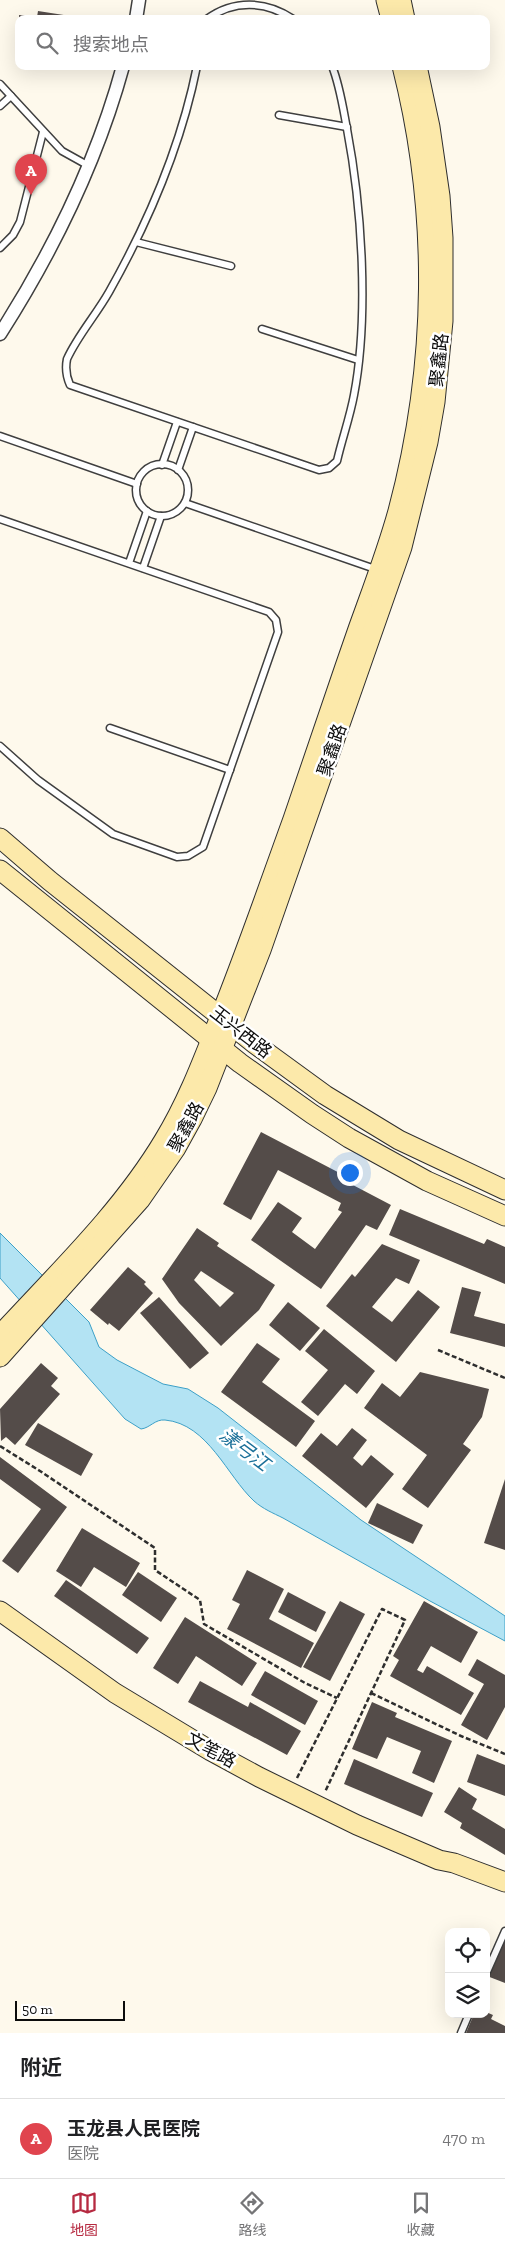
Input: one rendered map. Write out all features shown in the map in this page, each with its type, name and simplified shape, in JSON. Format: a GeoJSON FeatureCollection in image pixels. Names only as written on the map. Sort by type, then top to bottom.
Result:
{"type":"FeatureCollection","features":[{"type":"Feature","properties":{"kind":"main road"},"geometry":{"type":"LineString","coordinates":[[386,0],[390,15]]}},
{"type":"Feature","properties":{"kind":"main road"},"geometry":{"type":"LineString","coordinates":[[401,0],[405,15]]}},
{"type":"Feature","properties":{"kind":"main road","name":"聚鑫路"},"geometry":{"type":"LineString","coordinates":[[226,1021],[269,886],[379,570],[398,509],[414,439],[426,360],[430,280],[426,198],[416,129],[403,70]]}},
{"type":"Feature","properties":{"kind":"main road","name":"聚鑫路"},"geometry":{"type":"LineString","coordinates":[[0,1357],[20,1324],[56,1284],[122,1222],[157,1177],[192,1119],[226,1021],[283,891],[402,547],[428,442],[437,386],[443,321],[443,238],[436,161],[418,70]]}},
{"type":"Feature","properties":{"kind":"main road","name":"玉兴西路"},"geometry":{"type":"LineString","coordinates":[[0,838],[50,881],[290,1070],[362,1118],[438,1160],[505,1190]]}},
{"type":"Feature","properties":{"kind":"main road","name":"玉兴西路"},"geometry":{"type":"LineString","coordinates":[[0,870],[275,1089],[349,1138],[427,1181],[505,1216]]}},
{"type":"Feature","properties":{"kind":"main road","name":"聚鑫路"},"geometry":{"type":"LineString","coordinates":[[0,1335],[20,1324]]}},
{"type":"Feature","properties":{"kind":"main road","name":"文笔路"},"geometry":{"type":"LineString","coordinates":[[0,1611],[115,1693],[211,1751],[319,1807],[438,1860],[454,1863],[505,1882]]}},
{"type":"Feature","properties":{"kind":"main road","name":"文笔路"},"geometry":{"type":"LineString","coordinates":[[438,1860],[450,1871],[505,1893]]}},
{"type":"Feature","properties":{"kind":"street"},"geometry":{"type":"LineString","coordinates":[[137,15],[139,0]]}},
{"type":"Feature","properties":{"kind":"street"},"geometry":{"type":"LineString","coordinates":[[0,334],[46,255],[89,166],[108,117],[123,70]]}},
{"type":"Feature","properties":{"kind":"lane"},"geometry":{"type":"LineString","coordinates":[[212,15],[221,8],[249,1],[269,5],[286,15]]}},
{"type":"Feature","properties":{"kind":"lane"},"geometry":{"type":"LineString","coordinates":[[196,70],[182,127],[171,160],[136,242],[110,292],[70,353],[67,359],[66,372],[70,384],[319,470],[329,468],[336,461],[354,395],[358,360],[361,292],[359,224],[347,127],[333,70]]}},
{"type":"Feature","properties":{"kind":"lane"},"geometry":{"type":"LineString","coordinates":[[0,84],[62,151],[89,166]]}},
{"type":"Feature","properties":{"kind":"lane"},"geometry":{"type":"LineString","coordinates":[[0,106],[11,96]]}},
{"type":"Feature","properties":{"kind":"lane"},"geometry":{"type":"LineString","coordinates":[[279,114],[347,127]]}},
{"type":"Feature","properties":{"kind":"lane"},"geometry":{"type":"LineString","coordinates":[[0,248],[9,241],[20,222],[44,132]]}},
{"type":"Feature","properties":{"kind":"lane"},"geometry":{"type":"LineString","coordinates":[[136,242],[231,266]]}},
{"type":"Feature","properties":{"kind":"lane"},"geometry":{"type":"LineString","coordinates":[[262,329],[358,360]]}},
{"type":"Feature","properties":{"kind":"lane"},"geometry":{"type":"LineString","coordinates":[[162,465],[177,422]]}},
{"type":"Feature","properties":{"kind":"lane"},"geometry":{"type":"LineString","coordinates":[[178,470],[193,427]]}},
{"type":"Feature","properties":{"kind":"lane"},"geometry":{"type":"LineString","coordinates":[[0,436],[137,484]]}},
{"type":"Feature","properties":{"kind":"lane"},"geometry":{"type":"LineString","coordinates":[[162,465],[172,466],[178,470],[187,481],[189,489],[186,503],[175,513],[160,516],[146,511],[138,499],[137,484],[145,471],[151,467],[162,465]]}},
{"type":"Feature","properties":{"kind":"lane"},"geometry":{"type":"LineString","coordinates":[[186,503],[379,570]]}},
{"type":"Feature","properties":{"kind":"lane"},"geometry":{"type":"LineString","coordinates":[[129,563],[146,511]]}},
{"type":"Feature","properties":{"kind":"lane"},"geometry":{"type":"LineString","coordinates":[[143,568],[160,516]]}},
{"type":"Feature","properties":{"kind":"lane"},"geometry":{"type":"LineString","coordinates":[[0,518],[269,612],[276,620],[278,632],[203,847],[188,856],[177,858],[113,834],[38,780],[0,746]]}},
{"type":"Feature","properties":{"kind":"lane"},"geometry":{"type":"LineString","coordinates":[[110,728],[230,770]]}},
{"type":"Feature","properties":{"kind":"lane"},"geometry":{"type":"LineString","coordinates":[[486,1973],[505,1931]]}},
{"type":"Feature","properties":{"kind":"lane"},"geometry":{"type":"LineString","coordinates":[[461,2033],[467,2018]]}},
{"type":"Feature","properties":{"kind":"path"},"geometry":{"type":"LineString","coordinates":[[438,1350],[505,1378]]}},
{"type":"Feature","properties":{"kind":"path"},"geometry":{"type":"LineString","coordinates":[[0,1446],[155,1548],[155,1570],[200,1600],[204,1624],[305,1683],[337,1698]]}},
{"type":"Feature","properties":{"kind":"path"},"geometry":{"type":"LineString","coordinates":[[290,1793],[382,1609],[405,1620],[319,1807]]}},
{"type":"Feature","properties":{"kind":"path"},"geometry":{"type":"LineString","coordinates":[[371,1693],[461,1736],[505,1754]]}},
{"type":"Feature","properties":{"kind":"water","name":"漾弓江"},"geometry":{"type":"Polygon","coordinates":[[[0,1233],[89,1322],[99,1347],[117,1360],[163,1384],[188,1389],[218,1408],[361,1520],[505,1616],[505,1641],[268,1511],[244,1491],[216,1453],[193,1431],[180,1424],[165,1420],[158,1421],[141,1429],[125,1419],[0,1278],[0,1233]]]}},
{"type":"Feature","properties":{"kind":"building"},"geometry":{"type":"Polygon","coordinates":[[[38,11],[64,15],[37,15],[38,11]]]}},
{"type":"Feature","properties":{"kind":"building"},"geometry":{"type":"Polygon","coordinates":[[[261,1132],[353,1180],[351,1184],[391,1205],[377,1230],[366,1225],[321,1289],[251,1240],[278,1202],[302,1218],[292,1232],[315,1249],[342,1212],[338,1210],[341,1203],[278,1170],[251,1220],[223,1204],[261,1132]]]}},
{"type":"Feature","properties":{"kind":"building"},"geometry":{"type":"Polygon","coordinates":[[[400,1209],[484,1244],[487,1239],[505,1247],[505,1284],[389,1235],[400,1209]]]}},
{"type":"Feature","properties":{"kind":"building"},"geometry":{"type":"Polygon","coordinates":[[[197,1228],[219,1243],[217,1246],[275,1285],[259,1310],[221,1346],[179,1303],[162,1279],[197,1228]],[[201,1271],[194,1280],[220,1307],[234,1293],[201,1271]]]}},
{"type":"Feature","properties":{"kind":"building"},"geometry":{"type":"Polygon","coordinates":[[[382,1244],[420,1260],[409,1284],[396,1278],[372,1307],[392,1322],[418,1290],[440,1307],[396,1362],[326,1306],[352,1274],[355,1277],[382,1244]]]}},
{"type":"Feature","properties":{"kind":"building"},"geometry":{"type":"Polygon","coordinates":[[[128,1267],[146,1282],[144,1284],[153,1293],[119,1331],[109,1323],[108,1325],[90,1310],[128,1267]]]}},
{"type":"Feature","properties":{"kind":"building"},"geometry":{"type":"Polygon","coordinates":[[[462,1287],[481,1292],[474,1316],[505,1324],[505,1347],[450,1333],[462,1287]]]}},
{"type":"Feature","properties":{"kind":"building"},"geometry":{"type":"Polygon","coordinates":[[[159,1297],[209,1353],[190,1369],[140,1313],[159,1297]]]}},
{"type":"Feature","properties":{"kind":"building"},"geometry":{"type":"Polygon","coordinates":[[[288,1302],[320,1328],[300,1351],[269,1325],[288,1302]]]}},
{"type":"Feature","properties":{"kind":"building"},"geometry":{"type":"Polygon","coordinates":[[[324,1329],[375,1371],[357,1394],[345,1384],[318,1416],[301,1402],[328,1370],[305,1351],[324,1329]]]}},
{"type":"Feature","properties":{"kind":"building"},"geometry":{"type":"Polygon","coordinates":[[[257,1343],[280,1359],[262,1382],[315,1421],[296,1447],[221,1392],[257,1343]]]}},
{"type":"Feature","properties":{"kind":"building"},"geometry":{"type":"Polygon","coordinates":[[[41,1363],[58,1378],[51,1386],[60,1394],[15,1445],[6,1437],[1,1441],[0,1409],[41,1363]]]}},
{"type":"Feature","properties":{"kind":"building"},"geometry":{"type":"Polygon","coordinates":[[[420,1372],[489,1389],[482,1417],[463,1444],[471,1450],[428,1508],[402,1489],[427,1455],[364,1408],[382,1383],[400,1397],[420,1372]]]}},
{"type":"Feature","properties":{"kind":"building"},"geometry":{"type":"Polygon","coordinates":[[[38,1423],[93,1454],[81,1476],[25,1445],[38,1423]]]}},
{"type":"Feature","properties":{"kind":"building"},"geometry":{"type":"Polygon","coordinates":[[[352,1428],[367,1440],[353,1458],[362,1466],[371,1455],[394,1474],[366,1508],[302,1456],[321,1433],[337,1446],[352,1428]]]}},
{"type":"Feature","properties":{"kind":"building"},"geometry":{"type":"Polygon","coordinates":[[[0,1457],[67,1507],[18,1573],[2,1561],[41,1509],[0,1479],[0,1457]]]}},
{"type":"Feature","properties":{"kind":"building"},"geometry":{"type":"Polygon","coordinates":[[[505,1479],[505,1550],[484,1543],[505,1479]]]}},
{"type":"Feature","properties":{"kind":"building"},"geometry":{"type":"Polygon","coordinates":[[[377,1503],[423,1525],[413,1544],[368,1523],[377,1503]]]}},
{"type":"Feature","properties":{"kind":"building"},"geometry":{"type":"Polygon","coordinates":[[[82,1528],[140,1563],[126,1587],[94,1567],[81,1587],[56,1571],[82,1528]]]}},
{"type":"Feature","properties":{"kind":"building"},"geometry":{"type":"Polygon","coordinates":[[[247,1570],[284,1589],[269,1619],[314,1643],[301,1668],[227,1629],[240,1604],[232,1600],[247,1570]]]}},
{"type":"Feature","properties":{"kind":"building"},"geometry":{"type":"Polygon","coordinates":[[[138,1572],[177,1598],[161,1622],[122,1595],[138,1572]]]}},
{"type":"Feature","properties":{"kind":"building"},"geometry":{"type":"Polygon","coordinates":[[[66,1580],[149,1638],[137,1654],[54,1596],[66,1580]]]}},
{"type":"Feature","properties":{"kind":"building"},"geometry":{"type":"Polygon","coordinates":[[[288,1592],[326,1612],[316,1632],[278,1612],[288,1592]]]}},
{"type":"Feature","properties":{"kind":"building"},"geometry":{"type":"Polygon","coordinates":[[[340,1601],[365,1614],[330,1681],[303,1667],[340,1601]]]}},
{"type":"Feature","properties":{"kind":"building"},"geometry":{"type":"Polygon","coordinates":[[[424,1601],[478,1632],[461,1663],[431,1646],[417,1670],[423,1673],[427,1666],[474,1693],[461,1715],[390,1676],[399,1660],[393,1656],[424,1601]]]}},
{"type":"Feature","properties":{"kind":"building"},"geometry":{"type":"Polygon","coordinates":[[[185,1617],[257,1663],[242,1686],[196,1656],[178,1684],[153,1668],[185,1617]]]}},
{"type":"Feature","properties":{"kind":"building"},"geometry":{"type":"Polygon","coordinates":[[[477,1659],[505,1675],[505,1707],[487,1740],[461,1725],[484,1684],[468,1675],[477,1659]]]}},
{"type":"Feature","properties":{"kind":"building"},"geometry":{"type":"Polygon","coordinates":[[[265,1671],[318,1701],[305,1725],[251,1695],[265,1671]]]}},
{"type":"Feature","properties":{"kind":"building"},"geometry":{"type":"Polygon","coordinates":[[[200,1681],[248,1707],[250,1702],[301,1731],[287,1755],[188,1702],[200,1681]]]}},
{"type":"Feature","properties":{"kind":"building"},"geometry":{"type":"Polygon","coordinates":[[[372,1702],[397,1713],[395,1717],[452,1741],[434,1783],[412,1773],[421,1751],[387,1737],[377,1759],[352,1749],[372,1702]]]}},
{"type":"Feature","properties":{"kind":"building"},"geometry":{"type":"Polygon","coordinates":[[[477,1754],[505,1765],[505,1796],[467,1782],[477,1754]]]}},
{"type":"Feature","properties":{"kind":"building"},"geometry":{"type":"Polygon","coordinates":[[[354,1759],[433,1793],[422,1817],[344,1784],[354,1759]]]}},
{"type":"Feature","properties":{"kind":"building"},"geometry":{"type":"Polygon","coordinates":[[[459,1787],[477,1799],[472,1809],[505,1829],[505,1855],[460,1828],[462,1823],[444,1812],[459,1787]]]}},
{"type":"Feature","properties":{"kind":"building"},"geometry":{"type":"Polygon","coordinates":[[[505,1935],[505,1983],[490,1977],[490,1969],[505,1935]]]}},
{"type":"Feature","properties":{"kind":"building"},"geometry":{"type":"Polygon","coordinates":[[[490,2014],[493,2015],[491,2019],[505,2026],[505,2033],[466,2033],[472,2018],[490,2018],[490,2014]]]}},
{"type":"Feature","properties":{"kind":"place","name":"玉龙县人民医院"},"geometry":{"type":"Point","coordinates":[31,195]}}]}
